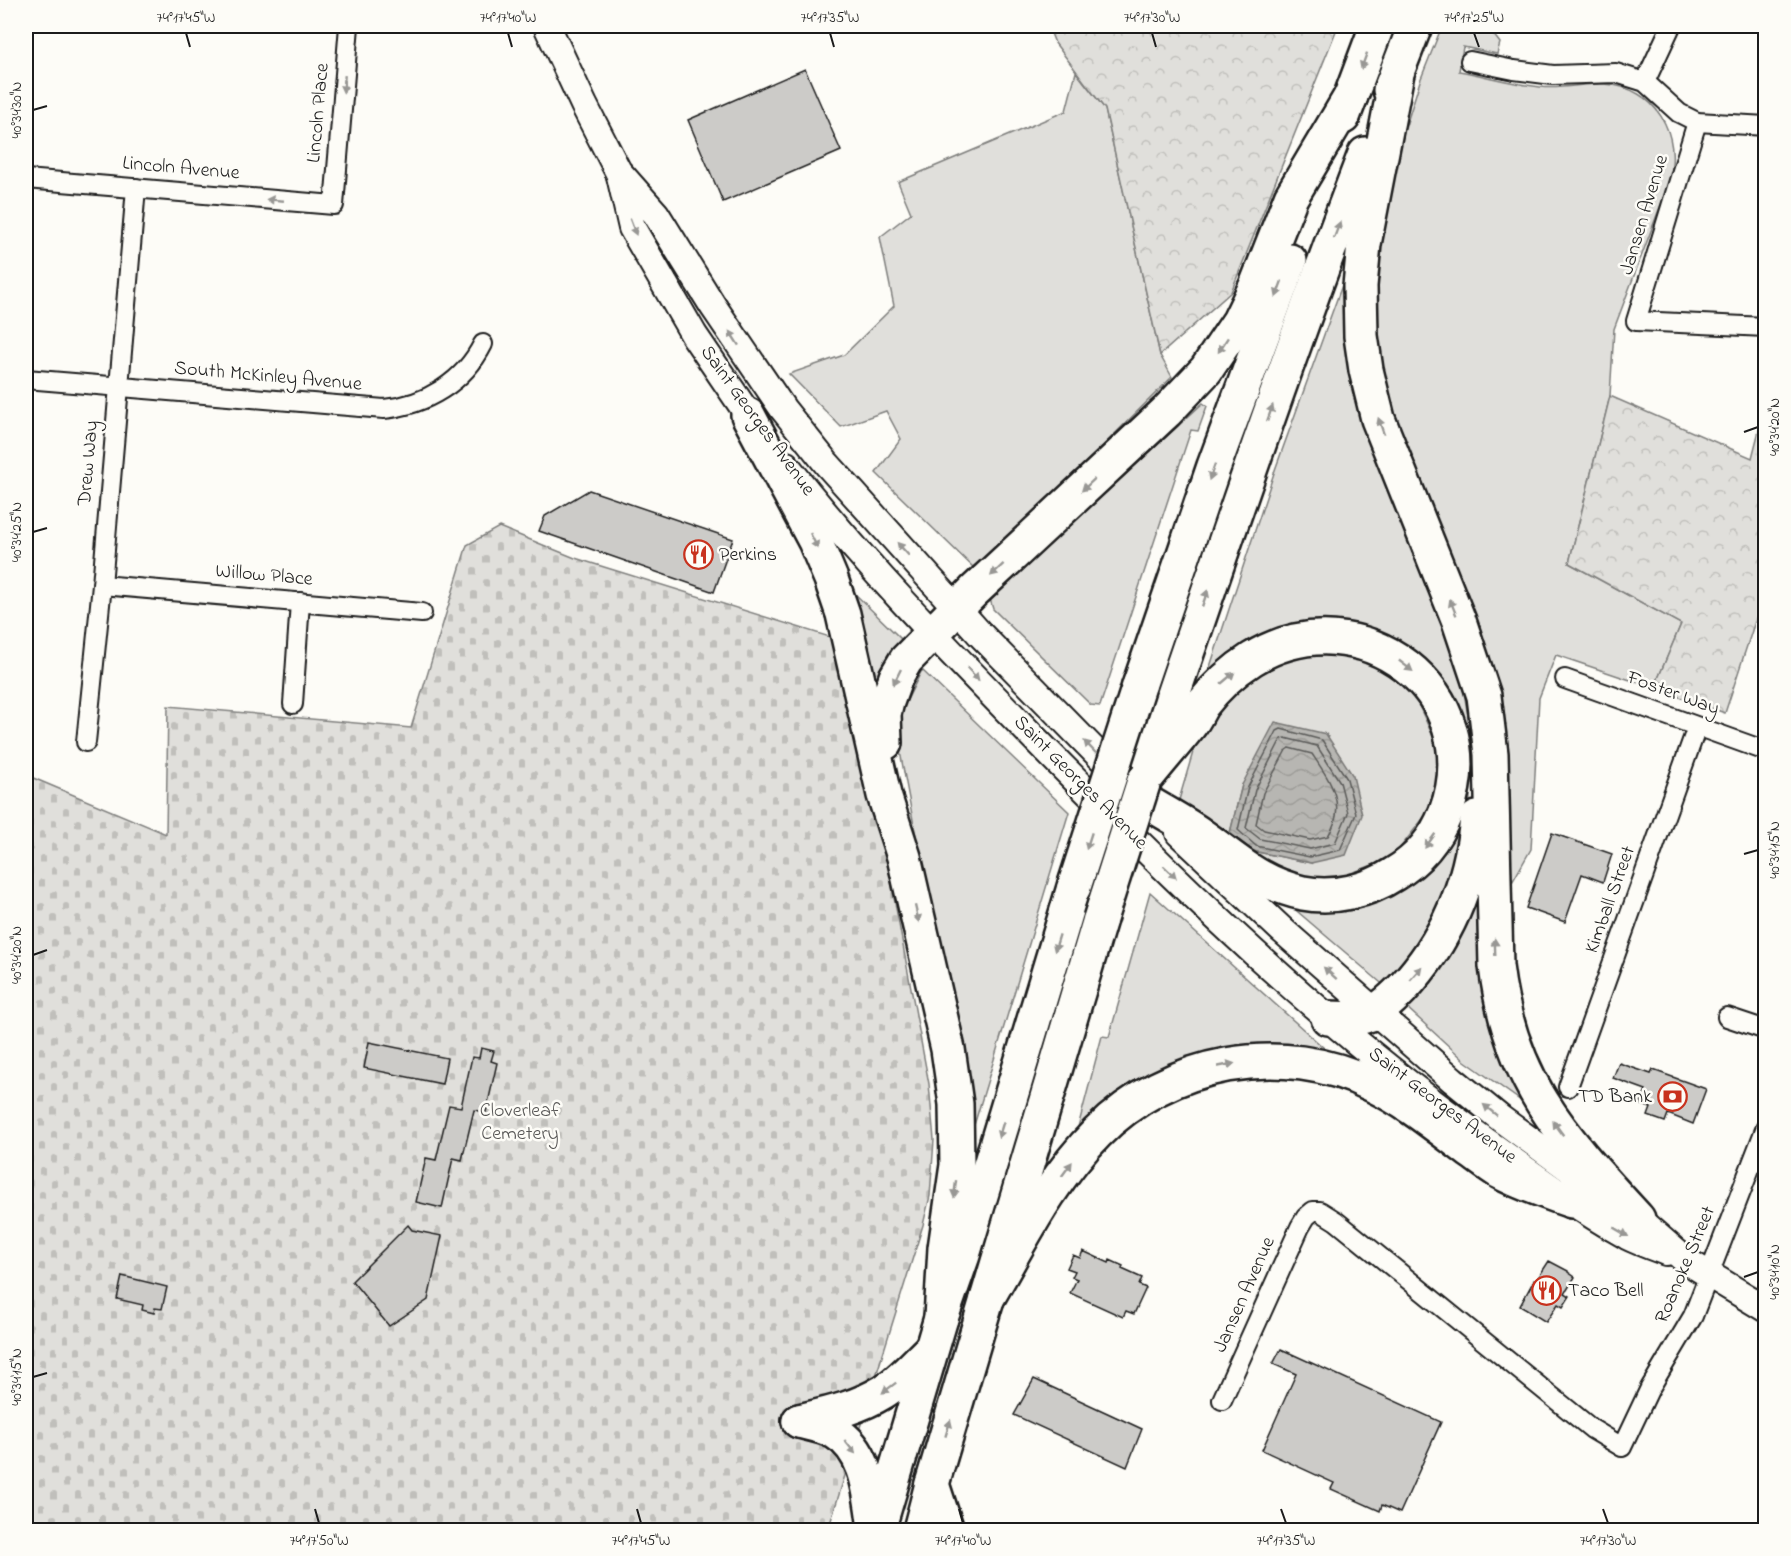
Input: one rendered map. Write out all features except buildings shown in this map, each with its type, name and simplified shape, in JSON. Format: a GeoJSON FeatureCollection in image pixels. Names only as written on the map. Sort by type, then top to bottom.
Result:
{"type":"FeatureCollection","features":[{"type":"Feature","properties":{"kind":"highway"},"geometry":{"type":"LineString","coordinates":[[877,1530],[1074,887],[1139,686],[1232,417],[1377,26]]}},
{"type":"Feature","properties":{"kind":"highway"},"geometry":{"type":"LineString","coordinates":[[920,1530],[1100,919],[1145,791],[1179,718],[1224,541],[1289,360],[1415,26]]}},
{"type":"Feature","properties":{"kind":"highway"},"geometry":{"type":"LineString","coordinates":[[1398,68],[1364,244],[1360,286],[1361,336],[1366,370],[1378,419],[1459,621],[1484,696],[1489,735],[1496,966],[1509,1032],[1528,1078],[1551,1118],[1579,1154],[1638,1219]]}},
{"type":"Feature","properties":{"kind":"highway"},"geometry":{"type":"LineString","coordinates":[[941,1317],[945,1248],[956,1186],[958,1144],[956,1104],[948,1049],[904,857],[886,753],[884,714],[891,688],[900,669],[933,631],[1167,412],[1206,370],[1228,339],[1248,304],[1291,197],[1351,96]]}},
{"type":"Feature","properties":{"kind":"highway"},"geometry":{"type":"LineString","coordinates":[[748,415],[815,541],[834,588],[843,614],[884,795],[904,857]]}},
{"type":"Feature","properties":{"kind":"highway"},"geometry":{"type":"LineString","coordinates":[[1145,791],[1233,861],[1263,879],[1291,890],[1320,894],[1363,889],[1400,871],[1430,842],[1448,806],[1454,784],[1454,748],[1442,712],[1429,690],[1412,670],[1393,656],[1370,645],[1344,639],[1318,638],[1271,650],[1251,660],[1220,685],[1202,706],[1179,718]]}},
{"type":"Feature","properties":{"kind":"highway"},"geometry":{"type":"LineString","coordinates":[[1328,1017],[1358,1018],[1373,1012],[1392,998],[1423,964],[1448,924],[1466,878],[1476,825],[1479,750],[1472,662]]}},
{"type":"Feature","properties":{"kind":"highway"},"geometry":{"type":"LineString","coordinates":[[987,1299],[1053,1189],[1096,1134],[1116,1116],[1153,1092],[1180,1078],[1223,1065],[1253,1061],[1285,1061],[1314,1064],[1345,1073],[1373,1085],[1406,1104],[1500,1172],[1571,1201]]}},
{"type":"Feature","properties":{"kind":"highway"},"geometry":{"type":"LineString","coordinates":[[877,1530],[866,1477],[856,1454],[836,1432],[799,1422],[844,1410],[879,1395],[897,1382],[932,1348]]}},
{"type":"Feature","properties":{"kind":"highway"},"geometry":{"type":"LineString","coordinates":[[932,1484],[947,1530]]}},
{"type":"Feature","properties":{"kind":"main road","name":"Saint Georges Avenue"},"geometry":{"type":"LineString","coordinates":[[547,26],[618,171],[632,228],[694,335],[748,415],[803,486],[873,569],[976,678],[1126,830],[1242,941],[1328,1017],[1434,1104],[1571,1201],[1629,1237],[1685,1260],[1766,1309]]}},
{"type":"Feature","properties":{"kind":"main road","name":"Saint Georges Avenue"},"geometry":{"type":"LineString","coordinates":[[618,171],[656,214],[713,306],[783,409],[827,464],[956,608],[1101,759],[1145,791],[1233,886],[1373,1012],[1501,1119],[1638,1219],[1685,1260]]}},
{"type":"Feature","properties":{"kind":"main road"},"geometry":{"type":"LineString","coordinates":[[873,569],[888,577],[903,580],[916,580],[926,573]]}},
{"type":"Feature","properties":{"kind":"street","name":"Lincoln Place"},"geometry":{"type":"LineString","coordinates":[[334,205],[349,26]]}},
{"type":"Feature","properties":{"kind":"street"},"geometry":{"type":"LineString","coordinates":[[1645,82],[1671,26]]}},
{"type":"Feature","properties":{"kind":"street"},"geometry":{"type":"LineString","coordinates":[[1470,61],[1553,75],[1607,72],[1625,75],[1645,82],[1679,113],[1697,122],[1766,126]]}},
{"type":"Feature","properties":{"kind":"street","name":"Jansen Avenue"},"geometry":{"type":"LineString","coordinates":[[1697,122],[1636,321],[1766,327]]}},
{"type":"Feature","properties":{"kind":"street","name":"Lincoln Avenue"},"geometry":{"type":"LineString","coordinates":[[26,179],[334,205]]}},
{"type":"Feature","properties":{"kind":"street","name":"Drew Way"},"geometry":{"type":"LineString","coordinates":[[87,742],[136,188]]}},
{"type":"Feature","properties":{"kind":"street","name":"South McKinley Avenue"},"geometry":{"type":"LineString","coordinates":[[26,380],[373,409],[397,408],[422,400],[462,376],[483,344]]}},
{"type":"Feature","properties":{"kind":"street","name":"Willow Place"},"geometry":{"type":"LineString","coordinates":[[102,585],[422,613]]}},
{"type":"Feature","properties":{"kind":"street"},"geometry":{"type":"LineString","coordinates":[[293,704],[300,602]]}},
{"type":"Feature","properties":{"kind":"street","name":"Foster Way"},"geometry":{"type":"LineString","coordinates":[[1565,679],[1766,752]]}},
{"type":"Feature","properties":{"kind":"street","name":"Kimball Street"},"geometry":{"type":"LineString","coordinates":[[1568,1088],[1697,727]]}},
{"type":"Feature","properties":{"kind":"street"},"geometry":{"type":"LineString","coordinates":[[1727,1017],[1766,1030]]}},
{"type":"Feature","properties":{"kind":"street","name":"Roanoke Street"},"geometry":{"type":"LineString","coordinates":[[1622,1447],[1650,1388],[1693,1316],[1766,1127]]}},
{"type":"Feature","properties":{"kind":"street","name":"Jansen Avenue"},"geometry":{"type":"LineString","coordinates":[[1222,1400],[1300,1227],[1313,1211],[1320,1211],[1336,1221],[1592,1429],[1622,1447]]}},
{"type":"Feature","properties":{"kind":"green space"},"geometry":{"type":"Polygon","coordinates":[[[1048,26],[1338,26],[1231,292],[1160,355],[1105,109],[1055,43],[1048,26]]]}},
{"type":"Feature","properties":{"kind":"green space"},"geometry":{"type":"Polygon","coordinates":[[[1442,26],[1487,26],[1500,43],[1497,54],[1463,47],[1459,71],[1540,87],[1604,84],[1623,87],[1638,94],[1651,104],[1668,131],[1672,148],[1669,183],[1614,329],[1610,396],[1569,563],[1681,624],[1654,688],[1556,655],[1539,698],[1531,849],[1510,886],[1485,654],[1383,399],[1367,313],[1378,215],[1420,81],[1442,26]]]}},
{"type":"Feature","properties":{"kind":"green space"},"geometry":{"type":"Polygon","coordinates":[[[1076,72],[1105,109],[1160,355],[1172,377],[1014,534],[974,568],[876,473],[901,439],[886,411],[841,427],[789,374],[844,355],[894,306],[880,237],[911,213],[898,182],[1066,111],[1076,72]]]}},
{"type":"Feature","properties":{"kind":"green space"},"geometry":{"type":"Polygon","coordinates":[[[1350,263],[1350,337],[1459,663],[1473,746],[1469,814],[1441,915],[1387,988],[1291,906],[1378,894],[1463,767],[1373,636],[1206,679],[1275,470],[1350,263]]]}},
{"type":"Feature","properties":{"kind":"green space"},"geometry":{"type":"Polygon","coordinates":[[[1610,396],[1752,458],[1765,407],[1765,591],[1725,713],[1654,688],[1681,624],[1569,563],[1610,396]]]}},
{"type":"Feature","properties":{"kind":"green space"},"geometry":{"type":"Polygon","coordinates":[[[1203,403],[1207,406],[1198,431],[1191,430],[1100,706],[1091,705],[993,609],[990,599],[1203,403]]]}},
{"type":"Feature","properties":{"kind":"green space","name":"Cloverleaf Cemetery"},"geometry":{"type":"Polygon","coordinates":[[[499,527],[575,558],[846,642],[929,1084],[934,1140],[930,1196],[923,1225],[828,1530],[26,1530],[26,775],[166,834],[168,706],[411,728],[467,545],[499,527]]]}},
{"type":"Feature","properties":{"kind":"green space"},"geometry":{"type":"Polygon","coordinates":[[[847,586],[902,640],[873,697],[847,586]]]}},
{"type":"Feature","properties":{"kind":"green space"},"geometry":{"type":"Polygon","coordinates":[[[1312,649],[1372,657],[1409,684],[1441,754],[1432,807],[1393,857],[1326,883],[1250,857],[1253,851],[1311,863],[1242,785],[1230,833],[1179,800],[1200,728],[1257,667],[1312,649]]]}},
{"type":"Feature","properties":{"kind":"green space"},"geometry":{"type":"Polygon","coordinates":[[[922,670],[1069,812],[972,1132],[896,730],[899,711],[922,670]]]}},
{"type":"Feature","properties":{"kind":"green space"},"geometry":{"type":"Polygon","coordinates":[[[1483,848],[1524,1103],[1465,1061],[1404,1005],[1483,848]]]}},
{"type":"Feature","properties":{"kind":"green space"},"geometry":{"type":"Polygon","coordinates":[[[1150,892],[1333,1056],[1270,1051],[1077,1131],[1102,1036],[1109,1037],[1150,892]]]}},
{"type":"Feature","properties":{"kind":"water"},"geometry":{"type":"Polygon","coordinates":[[[1275,722],[1326,734],[1353,776],[1362,815],[1346,855],[1311,863],[1253,851],[1230,833],[1242,785],[1275,722]]]}},
{"type":"Feature","properties":{"kind":"place","name":"Perkins"},"geometry":{"type":"Point","coordinates":[698,555]}},
{"type":"Feature","properties":{"kind":"place","name":"TD Bank"},"geometry":{"type":"Point","coordinates":[1673,1097]}},
{"type":"Feature","properties":{"kind":"place","name":"Taco Bell"},"geometry":{"type":"Point","coordinates":[1547,1291]}}]}
